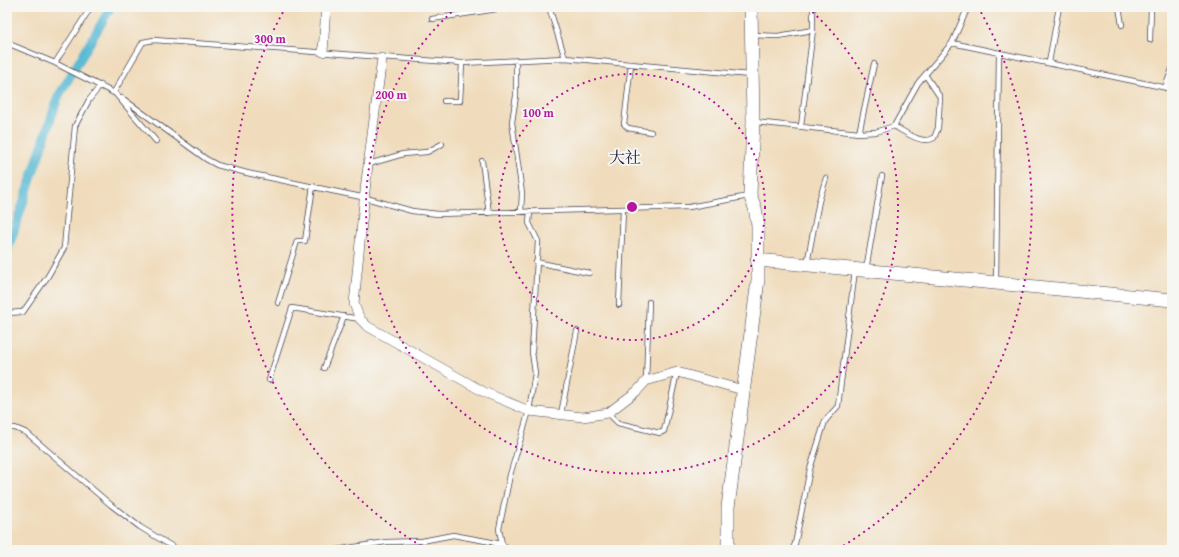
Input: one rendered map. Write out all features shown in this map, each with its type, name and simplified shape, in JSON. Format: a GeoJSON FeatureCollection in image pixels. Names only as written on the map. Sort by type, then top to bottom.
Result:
{"type":"FeatureCollection","features":[{"type":"Feature","properties":{"kind":"street"},"geometry":{"type":"LineString","coordinates":[[323,52],[326,7]]}},
{"type":"Feature","properties":{"kind":"street"},"geometry":{"type":"LineString","coordinates":[[728,550],[728,507],[754,312],[757,260],[758,225],[755,208],[750,195],[753,121],[751,7]]}},
{"type":"Feature","properties":{"kind":"street"},"geometry":{"type":"LineString","coordinates":[[382,58],[368,164],[366,198],[354,304],[360,319],[367,326],[484,392],[529,411],[583,417],[608,413],[637,391],[646,381],[677,372],[743,390]]}},
{"type":"Feature","properties":{"kind":"street"},"geometry":{"type":"LineString","coordinates":[[757,260],[1172,300]]}},
{"type":"Feature","properties":{"kind":"lane"},"geometry":{"type":"LineString","coordinates":[[55,63],[91,7]]}},
{"type":"Feature","properties":{"kind":"lane"},"geometry":{"type":"LineString","coordinates":[[432,19],[510,7]]}},
{"type":"Feature","properties":{"kind":"lane"},"geometry":{"type":"LineString","coordinates":[[549,7],[565,58]]}},
{"type":"Feature","properties":{"kind":"lane"},"geometry":{"type":"LineString","coordinates":[[801,126],[813,30],[813,7]]}},
{"type":"Feature","properties":{"kind":"lane"},"geometry":{"type":"LineString","coordinates":[[753,121],[859,133],[876,132],[894,126],[918,83],[926,76],[952,43],[968,7]]}},
{"type":"Feature","properties":{"kind":"lane"},"geometry":{"type":"LineString","coordinates":[[1049,62],[1060,7]]}},
{"type":"Feature","properties":{"kind":"lane"},"geometry":{"type":"LineString","coordinates":[[1119,7],[1122,25]]}},
{"type":"Feature","properties":{"kind":"lane"},"geometry":{"type":"LineString","coordinates":[[1150,40],[1151,7]]}},
{"type":"Feature","properties":{"kind":"lane"},"geometry":{"type":"LineString","coordinates":[[752,36],[778,36],[813,30]]}},
{"type":"Feature","properties":{"kind":"lane"},"geometry":{"type":"LineString","coordinates":[[114,92],[143,42],[154,40],[462,63],[516,62],[565,58],[752,75]]}},
{"type":"Feature","properties":{"kind":"lane"},"geometry":{"type":"LineString","coordinates":[[7,43],[55,63],[114,92],[206,159],[217,165],[366,198],[412,211],[438,214],[530,212],[571,209],[623,210],[689,207],[750,195]]}},
{"type":"Feature","properties":{"kind":"lane"},"geometry":{"type":"LineString","coordinates":[[952,43],[1049,62],[1172,89]]}},
{"type":"Feature","properties":{"kind":"lane"},"geometry":{"type":"LineString","coordinates":[[996,284],[999,53]]}},
{"type":"Feature","properties":{"kind":"lane"},"geometry":{"type":"LineString","coordinates":[[516,62],[516,96],[512,122],[522,193],[521,212]]}},
{"type":"Feature","properties":{"kind":"lane"},"geometry":{"type":"LineString","coordinates":[[444,101],[460,101],[462,63]]}},
{"type":"Feature","properties":{"kind":"lane"},"geometry":{"type":"LineString","coordinates":[[631,64],[624,124],[628,128],[651,132]]}},
{"type":"Feature","properties":{"kind":"lane"},"geometry":{"type":"LineString","coordinates":[[859,133],[874,64]]}},
{"type":"Feature","properties":{"kind":"lane"},"geometry":{"type":"LineString","coordinates":[[1164,88],[1172,69]]}},
{"type":"Feature","properties":{"kind":"lane"},"geometry":{"type":"LineString","coordinates":[[894,126],[921,140],[929,141],[934,138],[938,128],[940,97],[926,76]]}},
{"type":"Feature","properties":{"kind":"lane"},"geometry":{"type":"LineString","coordinates":[[7,313],[23,312],[48,276],[64,248],[75,126],[89,100],[101,85]]}},
{"type":"Feature","properties":{"kind":"lane"},"geometry":{"type":"LineString","coordinates":[[114,92],[156,141]]}},
{"type":"Feature","properties":{"kind":"lane"},"geometry":{"type":"LineString","coordinates":[[368,164],[403,154],[427,152],[442,144]]}},
{"type":"Feature","properties":{"kind":"lane"},"geometry":{"type":"LineString","coordinates":[[482,161],[489,213]]}},
{"type":"Feature","properties":{"kind":"lane"},"geometry":{"type":"LineString","coordinates":[[792,550],[810,469],[825,421],[838,406],[860,271],[882,176]]}},
{"type":"Feature","properties":{"kind":"lane"},"geometry":{"type":"LineString","coordinates":[[807,265],[819,201],[826,178]]}},
{"type":"Feature","properties":{"kind":"lane"},"geometry":{"type":"LineString","coordinates":[[278,303],[297,240],[306,241],[313,186]]}},
{"type":"Feature","properties":{"kind":"lane"},"geometry":{"type":"LineString","coordinates":[[619,305],[623,210]]}},
{"type":"Feature","properties":{"kind":"lane"},"geometry":{"type":"LineString","coordinates":[[508,550],[502,544],[499,530],[510,475],[529,411],[535,373],[532,352],[538,241],[529,223],[530,212]]}},
{"type":"Feature","properties":{"kind":"lane"},"geometry":{"type":"LineString","coordinates":[[536,262],[589,273]]}},
{"type":"Feature","properties":{"kind":"lane"},"geometry":{"type":"LineString","coordinates":[[646,381],[649,302]]}},
{"type":"Feature","properties":{"kind":"lane"},"geometry":{"type":"LineString","coordinates":[[269,380],[292,308],[360,319]]}},
{"type":"Feature","properties":{"kind":"lane"},"geometry":{"type":"LineString","coordinates":[[324,368],[344,316]]}},
{"type":"Feature","properties":{"kind":"lane"},"geometry":{"type":"LineString","coordinates":[[561,414],[577,331]]}},
{"type":"Feature","properties":{"kind":"lane"},"geometry":{"type":"LineString","coordinates":[[608,413],[618,423],[660,433],[664,431],[677,372]]}},
{"type":"Feature","properties":{"kind":"lane"},"geometry":{"type":"LineString","coordinates":[[7,428],[15,428],[27,433],[111,505],[140,526],[178,550]]}},
{"type":"Feature","properties":{"kind":"lane"},"geometry":{"type":"LineString","coordinates":[[336,550],[386,542],[422,541],[453,535],[502,544]]}},
{"type":"Feature","properties":{"kind":"lane"},"geometry":{"type":"LineString","coordinates":[[490,550],[491,548],[502,544]]}},
{"type":"Feature","properties":{"kind":"waterway"},"geometry":{"type":"LineString","coordinates":[[7,252],[58,97],[111,7]]}},
{"type":"Feature","properties":{"kind":"district","name":"大社"},"geometry":{"type":"Point","coordinates":[625,157]}}]}
